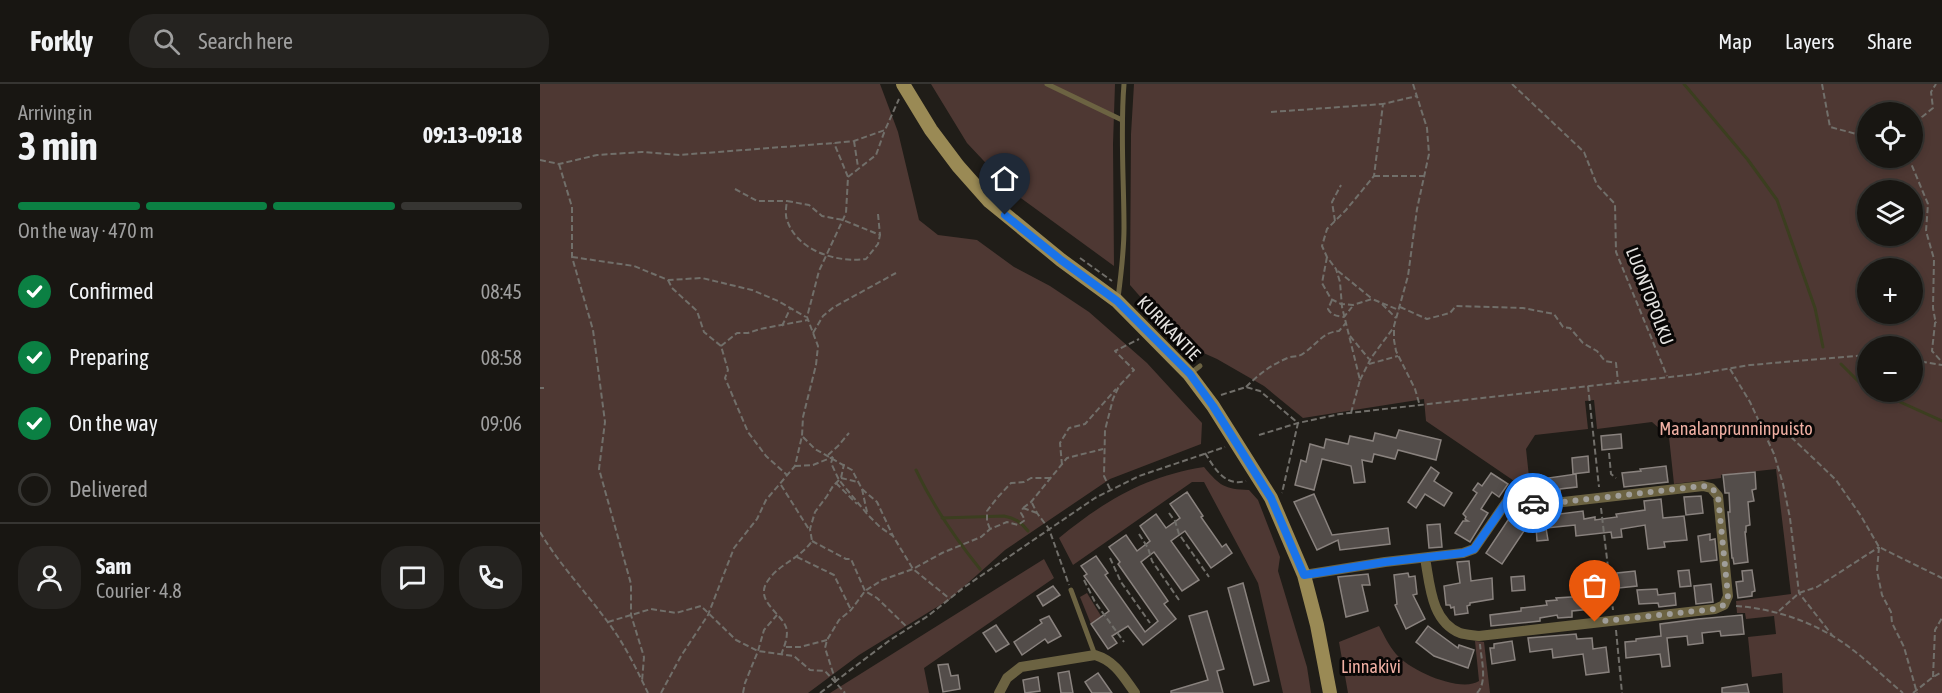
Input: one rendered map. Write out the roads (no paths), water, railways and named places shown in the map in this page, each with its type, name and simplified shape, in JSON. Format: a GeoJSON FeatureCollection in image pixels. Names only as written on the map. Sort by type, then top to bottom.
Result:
{"type":"FeatureCollection","features":[{"type":"Feature","properties":{"kind":"main road","name":"KURIKANTIE"},"geometry":{"type":"LineString","coordinates":[[901,90],[958,166],[989,201],[1053,254],[1117,301],[1195,370],[1213,406],[1271,498],[1304,575],[1317,625],[1330,693]]}},
{"type":"Feature","properties":{"kind":"street"},"geometry":{"type":"LineString","coordinates":[[1304,575],[1385,562],[1463,553],[1474,549],[1514,491],[1537,505],[1703,486],[1712,488],[1718,496],[1728,596],[1724,605],[1715,609],[1479,636],[1460,633],[1445,623],[1434,605],[1425,558]]}},
{"type":"Feature","properties":{"kind":"street"},"geometry":{"type":"LineString","coordinates":[[999,693],[1007,678],[1021,667],[1095,655],[1105,658],[1120,670],[1135,693]]}},
{"type":"Feature","properties":{"kind":"lane"},"geometry":{"type":"LineString","coordinates":[[1047,84],[1122,120]]}},
{"type":"Feature","properties":{"kind":"lane"},"geometry":{"type":"LineString","coordinates":[[1117,301],[1124,229],[1122,120],[1124,84]]}},
{"type":"Feature","properties":{"kind":"lane"},"geometry":{"type":"LineString","coordinates":[[1071,590],[1095,655]]}},
{"type":"Feature","properties":{"kind":"waterway"},"geometry":{"type":"LineString","coordinates":[[1684,84],[1748,160],[1777,200],[1815,308],[1823,347]]}},
{"type":"Feature","properties":{"kind":"waterway"},"geometry":{"type":"LineString","coordinates":[[1841,364],[1857,380]]}},
{"type":"Feature","properties":{"kind":"waterway"},"geometry":{"type":"LineString","coordinates":[[1900,402],[1942,421]]}},
{"type":"Feature","properties":{"kind":"waterway"},"geometry":{"type":"LineString","coordinates":[[916,470],[945,521],[980,569]]}},
{"type":"Feature","properties":{"kind":"waterway"},"geometry":{"type":"LineString","coordinates":[[942,518],[1004,516],[1018,521],[1028,531]]}},
{"type":"Feature","properties":{"kind":"park label","name":"Manalanprunninpuisto"},"geometry":{"type":"Point","coordinates":[1736,428]}},
{"type":"Feature","properties":{"kind":"park label","name":"Linnakivi"},"geometry":{"type":"Point","coordinates":[1371,666]}}]}
